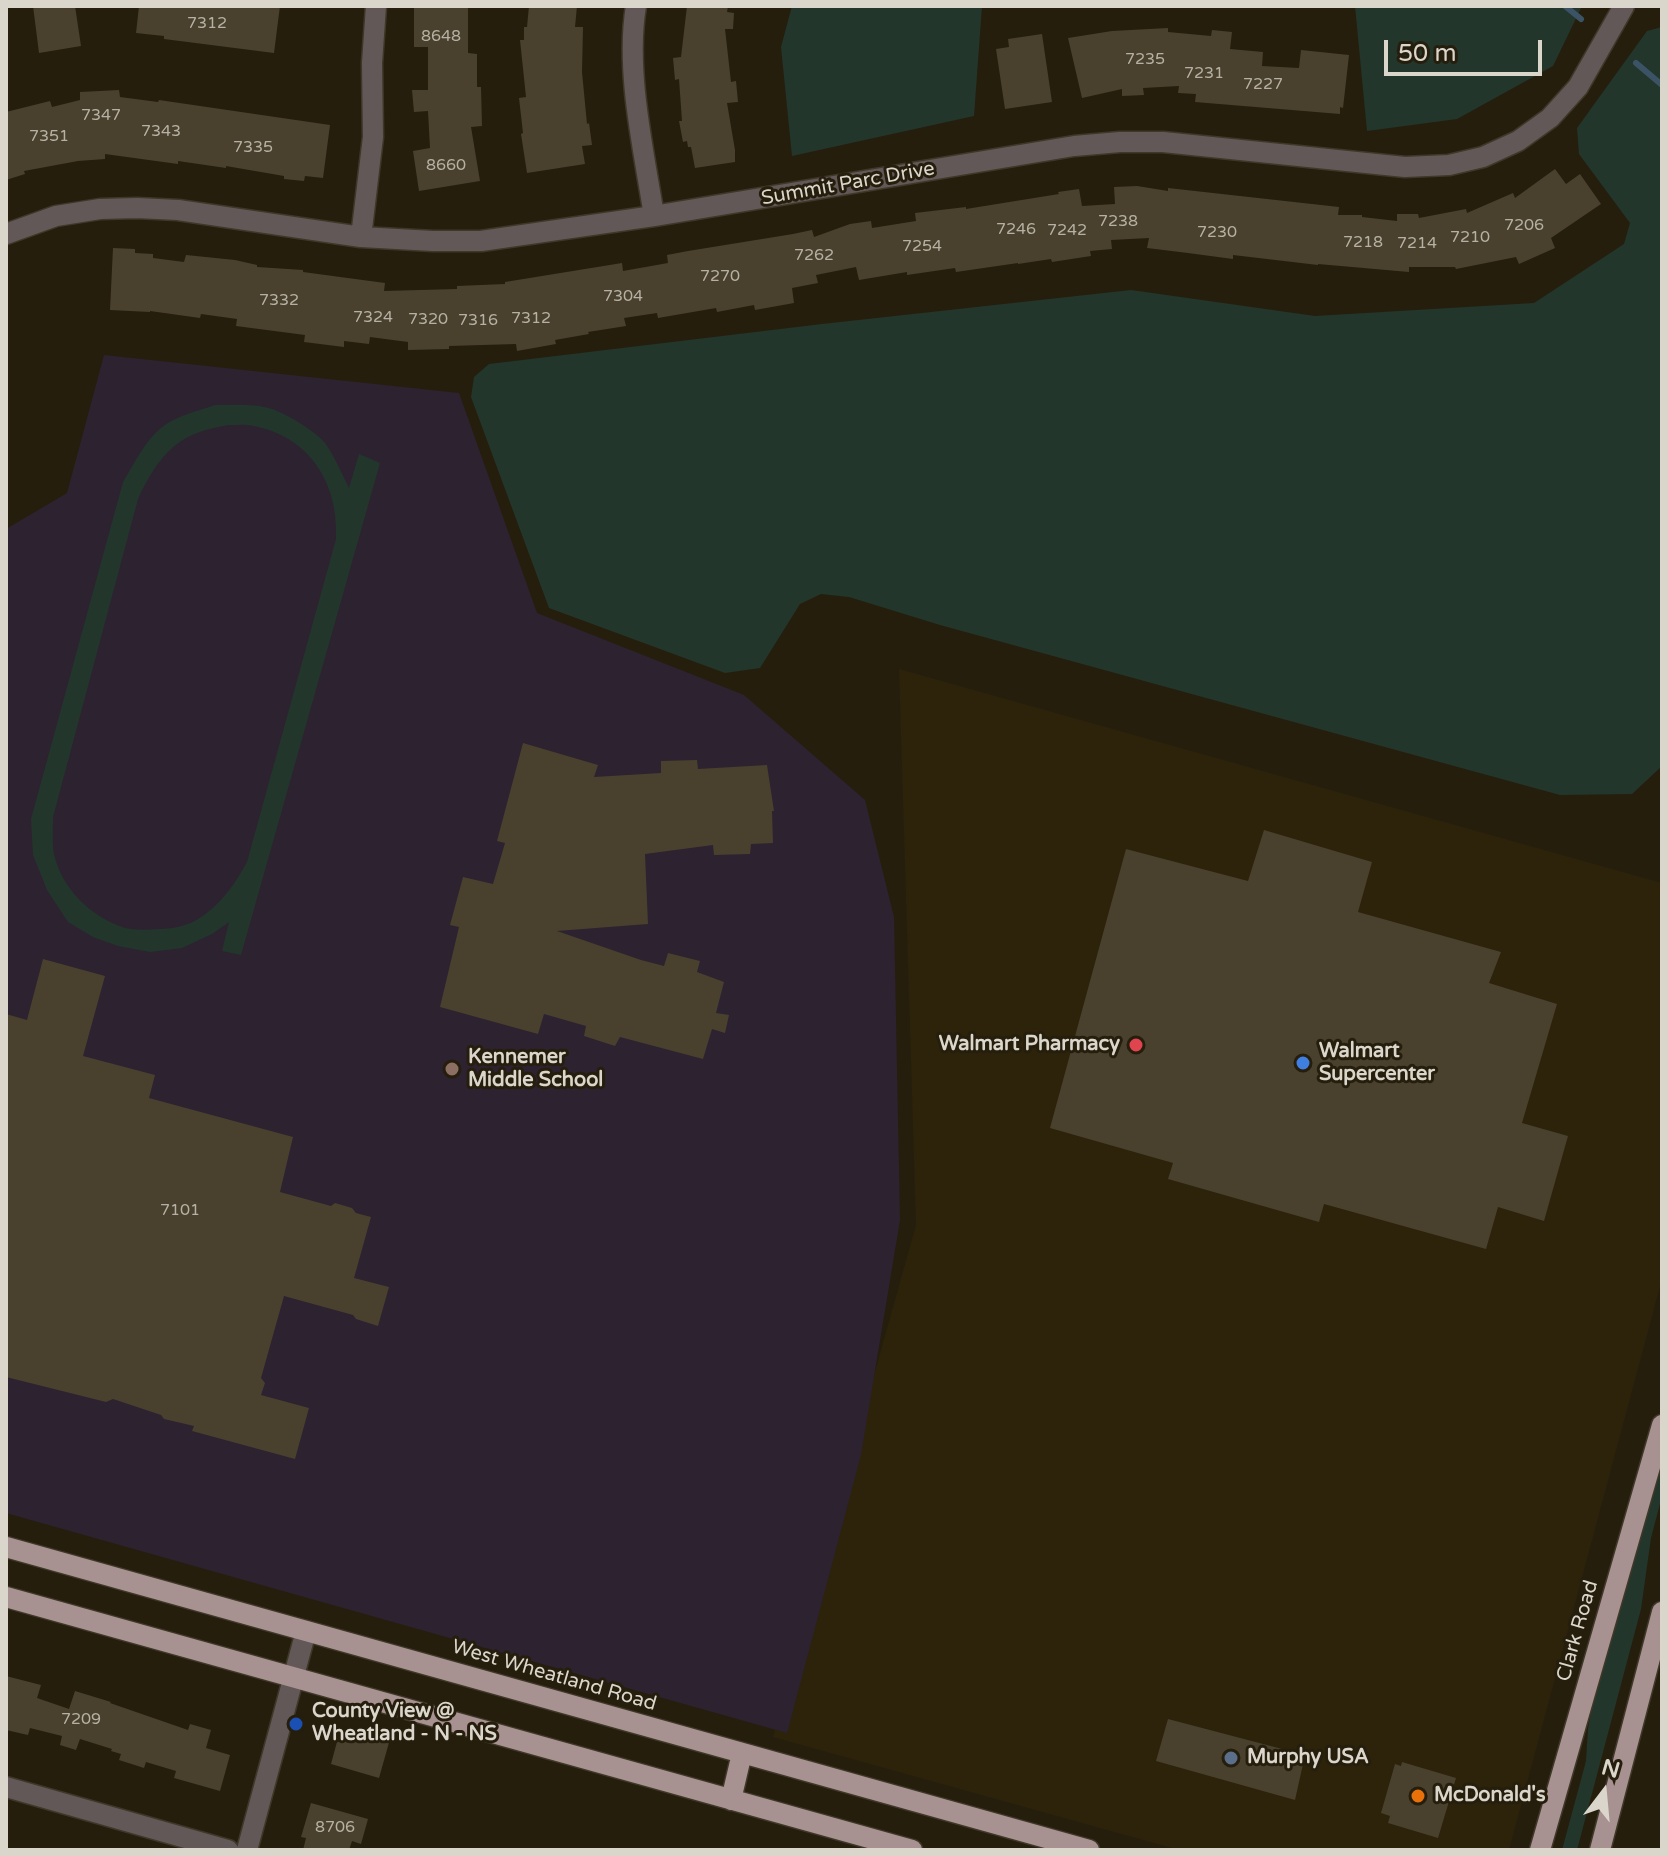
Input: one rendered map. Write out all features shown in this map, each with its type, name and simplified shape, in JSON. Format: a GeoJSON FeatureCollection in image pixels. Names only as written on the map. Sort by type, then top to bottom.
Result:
{"type":"FeatureCollection","features":[{"type":"Feature","properties":{"kind":"main road","name":"Clark Road"},"geometry":{"type":"LineString","coordinates":[[1540,1850],[1662,1425]]}},
{"type":"Feature","properties":{"kind":"main road","name":"West Wheatland Road"},"geometry":{"type":"LineString","coordinates":[[6,1547],[742,1753],[1058,1846],[1089,1850]]}},
{"type":"Feature","properties":{"kind":"main road"},"geometry":{"type":"LineString","coordinates":[[6,1597],[912,1850]]}},
{"type":"Feature","properties":{"kind":"main road"},"geometry":{"type":"LineString","coordinates":[[1600,1850],[1662,1612]]}},
{"type":"Feature","properties":{"kind":"main road"},"geometry":{"type":"LineString","coordinates":[[731,1800],[742,1753]]}},
{"type":"Feature","properties":{"kind":"street"},"geometry":{"type":"LineString","coordinates":[[361,237],[373,137],[372,63],[376,6]]}},
{"type":"Feature","properties":{"kind":"street"},"geometry":{"type":"LineString","coordinates":[[636,6],[632,27],[635,89],[654,216]]}},
{"type":"Feature","properties":{"kind":"street","name":"Summit Parc Drive"},"geometry":{"type":"LineString","coordinates":[[6,234],[56,216],[100,209],[137,208],[178,210],[361,237],[481,241],[654,216],[1074,146],[1120,142],[1163,142],[1405,167],[1449,165],[1483,157],[1518,141],[1550,118],[1578,87],[1624,6]]}},
{"type":"Feature","properties":{"kind":"street"},"geometry":{"type":"LineString","coordinates":[[247,1850],[306,1631]]}},
{"type":"Feature","properties":{"kind":"street"},"geometry":{"type":"LineString","coordinates":[[6,1787],[228,1850]]}},
{"type":"Feature","properties":{"kind":"shaded area","name":"Kennemer Middle School"},"geometry":{"type":"Polygon","coordinates":[[[104,355],[459,393],[537,613],[744,695],[865,800],[894,917],[900,1220],[861,1455],[787,1733],[6,1513],[6,529],[67,493],[104,355]]]}},
{"type":"Feature","properties":{"kind":"shaded area"},"geometry":{"type":"Polygon","coordinates":[[[899,669],[1662,883],[1662,1279],[1509,1850],[1179,1850],[773,1737],[916,1225],[899,669]]]}},
{"type":"Feature","properties":{"kind":"green space"},"geometry":{"type":"Polygon","coordinates":[[[792,6],[982,6],[974,116],[792,156],[781,47],[792,6]]]}},
{"type":"Feature","properties":{"kind":"green space"},"geometry":{"type":"Polygon","coordinates":[[[1355,6],[1582,6],[1553,66],[1457,119],[1367,131],[1355,6]]]}},
{"type":"Feature","properties":{"kind":"green space"},"geometry":{"type":"Polygon","coordinates":[[[1662,27],[1662,766],[1632,794],[1560,795],[940,625],[849,597],[821,594],[800,604],[760,668],[725,673],[549,608],[471,397],[474,377],[489,364],[1131,290],[1315,316],[1534,303],[1624,244],[1630,223],[1579,154],[1577,128],[1647,31],[1662,27]]]}},
{"type":"Feature","properties":{"kind":"green space"},"geometry":{"type":"Polygon","coordinates":[[[215,405],[258,406],[293,419],[325,443],[349,488],[359,454],[380,463],[241,955],[222,951],[229,922],[182,948],[150,952],[93,937],[68,922],[47,890],[33,855],[31,819],[123,482],[144,446],[161,428],[180,417],[215,405]],[[232,425],[201,432],[177,444],[154,469],[138,499],[53,817],[54,854],[69,887],[95,913],[122,927],[143,930],[169,928],[195,921],[225,895],[247,862],[336,539],[336,519],[326,482],[305,452],[274,432],[251,425],[232,425]]]}},
{"type":"Feature","properties":{"kind":"green space"},"geometry":{"type":"Polygon","coordinates":[[[1662,1439],[1662,1496],[1651,1538],[1641,1609],[1577,1850],[1562,1850],[1586,1761],[1594,1695],[1662,1439]]]}},
{"type":"Feature","properties":{"kind":"building"},"geometry":{"type":"Polygon","coordinates":[[[33,6],[75,6],[81,46],[39,53],[33,6]]]}},
{"type":"Feature","properties":{"kind":"building"},"geometry":{"type":"Polygon","coordinates":[[[139,6],[280,6],[274,53],[136,33],[139,6]]]}},
{"type":"Feature","properties":{"kind":"building"},"geometry":{"type":"Polygon","coordinates":[[[414,6],[468,6],[468,53],[477,54],[477,87],[481,87],[482,126],[471,127],[480,181],[419,191],[413,151],[430,148],[428,111],[414,112],[412,90],[428,90],[428,47],[414,47],[414,6]]]}},
{"type":"Feature","properties":{"kind":"building"},"geometry":{"type":"Polygon","coordinates":[[[529,6],[577,6],[575,27],[583,27],[582,72],[592,145],[582,146],[585,164],[527,173],[519,98],[526,97],[520,40],[524,40],[529,6]]]}},
{"type":"Feature","properties":{"kind":"building"},"geometry":{"type":"Polygon","coordinates":[[[687,6],[728,6],[727,12],[734,13],[733,29],[725,29],[731,82],[736,81],[738,102],[727,103],[735,162],[695,168],[691,147],[688,147],[687,141],[683,142],[679,121],[682,121],[679,79],[675,80],[673,58],[681,57],[687,6]]]}},
{"type":"Feature","properties":{"kind":"building"},"geometry":{"type":"Polygon","coordinates":[[[1168,28],[1168,32],[1211,36],[1212,30],[1232,32],[1230,49],[1263,52],[1262,66],[1299,68],[1301,50],[1349,55],[1343,108],[1340,107],[1340,114],[1195,102],[1196,94],[1178,93],[1179,86],[1143,88],[1144,95],[1122,96],[1122,89],[1082,98],[1068,38],[1112,31],[1168,28]]]}},
{"type":"Feature","properties":{"kind":"building"},"geometry":{"type":"Polygon","coordinates":[[[1042,34],[1052,102],[1005,109],[996,49],[1009,47],[1008,39],[1042,34]]]}},
{"type":"Feature","properties":{"kind":"building"},"geometry":{"type":"Polygon","coordinates":[[[119,90],[120,97],[330,125],[323,178],[305,176],[304,181],[284,179],[284,176],[226,166],[178,161],[178,164],[105,154],[105,159],[24,171],[25,174],[6,180],[6,112],[50,101],[52,107],[80,100],[80,92],[119,90]]]}},
{"type":"Feature","properties":{"kind":"building"},"geometry":{"type":"Polygon","coordinates":[[[1555,169],[1566,184],[1580,174],[1601,204],[1551,238],[1555,248],[1519,264],[1516,257],[1456,269],[1409,267],[1409,272],[1233,255],[1233,259],[1147,248],[1149,238],[1111,240],[1112,249],[1090,251],[1091,256],[1052,262],[1051,259],[956,272],[955,268],[907,275],[907,272],[859,280],[856,267],[816,275],[818,283],[792,288],[794,303],[755,310],[754,305],[658,318],[657,313],[624,318],[626,326],[588,332],[555,340],[556,344],[517,351],[516,344],[408,350],[408,342],[370,337],[369,344],[344,341],[344,347],[304,342],[305,335],[236,326],[237,319],[201,314],[200,318],[150,311],[110,310],[113,248],[135,249],[135,253],[153,254],[153,258],[184,262],[186,255],[235,260],[257,267],[303,270],[385,283],[384,291],[457,289],[457,286],[505,284],[622,263],[623,271],[668,263],[667,255],[688,251],[812,230],[814,237],[850,224],[871,221],[872,228],[916,221],[915,213],[966,209],[1079,189],[1082,206],[1115,204],[1114,187],[1137,186],[1339,207],[1338,215],[1362,215],[1397,221],[1397,214],[1418,214],[1419,218],[1466,209],[1467,213],[1513,193],[1515,198],[1555,169]]]}},
{"type":"Feature","properties":{"kind":"building"},"geometry":{"type":"Polygon","coordinates":[[[523,743],[598,765],[594,777],[661,773],[661,761],[697,760],[698,769],[767,765],[774,811],[773,843],[751,844],[750,854],[714,855],[713,845],[645,854],[648,924],[557,931],[664,966],[668,953],[700,961],[697,972],[724,982],[716,1013],[729,1015],[725,1033],[712,1029],[703,1059],[620,1037],[615,1046],[584,1036],[586,1026],[544,1014],[538,1034],[440,1007],[459,927],[450,925],[463,877],[493,884],[505,843],[497,841],[523,743]]]}},
{"type":"Feature","properties":{"kind":"building","name":"Walmart Supercenter"},"geometry":{"type":"Polygon","coordinates":[[[1264,830],[1372,862],[1358,912],[1501,952],[1489,983],[1557,1004],[1522,1123],[1568,1136],[1544,1221],[1498,1207],[1486,1249],[1324,1204],[1319,1222],[1168,1179],[1173,1163],[1050,1128],[1126,849],[1248,881],[1264,830]]]}},
{"type":"Feature","properties":{"kind":"building"},"geometry":{"type":"Polygon","coordinates":[[[43,959],[105,976],[83,1056],[155,1075],[149,1098],[293,1137],[280,1192],[331,1206],[335,1203],[371,1217],[354,1278],[389,1287],[378,1326],[356,1319],[353,1315],[284,1296],[261,1378],[265,1383],[261,1395],[309,1408],[295,1459],[192,1431],[194,1426],[164,1419],[161,1415],[113,1399],[106,1402],[6,1377],[6,1014],[27,1020],[43,959]]]}},
{"type":"Feature","properties":{"kind":"building"},"geometry":{"type":"Polygon","coordinates":[[[6,1676],[41,1685],[37,1698],[69,1709],[75,1691],[188,1730],[190,1724],[211,1730],[206,1748],[230,1755],[220,1791],[174,1778],[176,1771],[146,1762],[144,1768],[119,1760],[121,1754],[112,1749],[80,1739],[76,1750],[60,1745],[62,1736],[30,1728],[28,1735],[6,1730],[6,1676]]]}},
{"type":"Feature","properties":{"kind":"building","name":"Murphy USA"},"geometry":{"type":"Polygon","coordinates":[[[1168,1719],[1305,1755],[1295,1800],[1156,1761],[1168,1719]]]}},
{"type":"Feature","properties":{"kind":"building"},"geometry":{"type":"Polygon","coordinates":[[[348,1727],[390,1739],[379,1778],[331,1764],[338,1738],[344,1740],[348,1727]]]}},
{"type":"Feature","properties":{"kind":"building","name":"McDonald's"},"geometry":{"type":"Polygon","coordinates":[[[1402,1762],[1456,1778],[1438,1838],[1388,1823],[1390,1816],[1381,1813],[1395,1764],[1401,1766],[1402,1762]]]}},
{"type":"Feature","properties":{"kind":"building"},"geometry":{"type":"Polygon","coordinates":[[[311,1803],[368,1819],[361,1844],[352,1841],[349,1850],[303,1850],[306,1838],[301,1837],[311,1803]]]}},
{"type":"Feature","properties":{"kind":"waterway"},"geometry":{"type":"LineString","coordinates":[[1565,6],[1581,19]]}},
{"type":"Feature","properties":{"kind":"waterway"},"geometry":{"type":"LineString","coordinates":[[1636,63],[1662,85]]}},
{"type":"Feature","properties":{"kind":"place","name":"Walmart Pharmacy"},"geometry":{"type":"Point","coordinates":[1136,1045]}},
{"type":"Feature","properties":{"kind":"place","name":"Walmart Supercenter"},"geometry":{"type":"Point","coordinates":[1303,1063]}},
{"type":"Feature","properties":{"kind":"place","name":"Kennemer Middle School"},"geometry":{"type":"Point","coordinates":[452,1069]}},
{"type":"Feature","properties":{"kind":"place","name":"County View @ Wheatland - N - NS"},"geometry":{"type":"Point","coordinates":[296,1724]}},
{"type":"Feature","properties":{"kind":"place","name":"Murphy USA"},"geometry":{"type":"Point","coordinates":[1231,1758]}},
{"type":"Feature","properties":{"kind":"place","name":"McDonald's"},"geometry":{"type":"Point","coordinates":[1418,1796]}}]}
